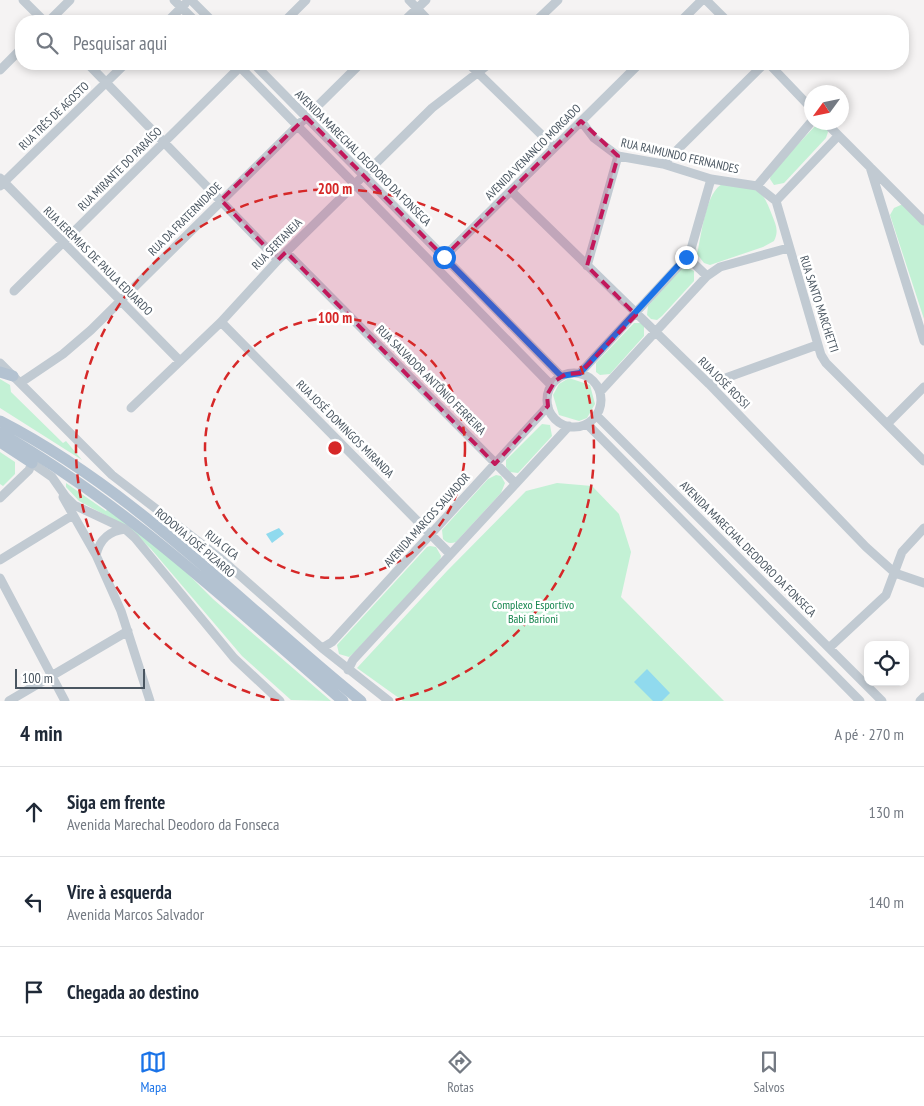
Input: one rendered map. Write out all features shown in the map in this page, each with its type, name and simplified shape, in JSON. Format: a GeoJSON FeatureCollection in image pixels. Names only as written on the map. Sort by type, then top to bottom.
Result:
{"type":"FeatureCollection","features":[{"type":"Feature","properties":{"kind":"main road"},"geometry":{"type":"LineString","coordinates":[[0,372],[16,379]]}},
{"type":"Feature","properties":{"kind":"main road","name":"RODOVIA JOSÉ PIZARRO"},"geometry":{"type":"LineString","coordinates":[[0,421],[61,457],[133,509],[186,551],[361,701]]}},
{"type":"Feature","properties":{"kind":"main road","name":"RODOVIA JOSÉ PIZARRO"},"geometry":{"type":"LineString","coordinates":[[0,433],[56,467],[128,525],[196,574],[343,701]]}},
{"type":"Feature","properties":{"kind":"main road"},"geometry":{"type":"LineString","coordinates":[[0,442],[32,464]]}},
{"type":"Feature","properties":{"kind":"street"},"geometry":{"type":"LineString","coordinates":[[23,0],[38,15]]}},
{"type":"Feature","properties":{"kind":"street"},"geometry":{"type":"LineString","coordinates":[[55,15],[70,0]]}},
{"type":"Feature","properties":{"kind":"street"},"geometry":{"type":"LineString","coordinates":[[174,0],[189,15]]}},
{"type":"Feature","properties":{"kind":"street"},"geometry":{"type":"LineString","coordinates":[[174,15],[190,0],[206,15]]}},
{"type":"Feature","properties":{"kind":"street"},"geometry":{"type":"LineString","coordinates":[[291,15],[306,0]]}},
{"type":"Feature","properties":{"kind":"street"},"geometry":{"type":"LineString","coordinates":[[409,0],[423,15]]}},
{"type":"Feature","properties":{"kind":"street"},"geometry":{"type":"LineString","coordinates":[[410,15],[426,0]]}},
{"type":"Feature","properties":{"kind":"street"},"geometry":{"type":"LineString","coordinates":[[542,15],[558,0]]}},
{"type":"Feature","properties":{"kind":"street"},"geometry":{"type":"LineString","coordinates":[[688,15],[704,0],[720,15]]}},
{"type":"Feature","properties":{"kind":"street"},"geometry":{"type":"LineString","coordinates":[[0,70],[15,55]]}},
{"type":"Feature","properties":{"kind":"street"},"geometry":{"type":"LineString","coordinates":[[94,70],[278,260]]}},
{"type":"Feature","properties":{"kind":"street","name":"RUA TRÊS DE AGOSTO"},"geometry":{"type":"LineString","coordinates":[[1,182],[119,70]]}},
{"type":"Feature","properties":{"kind":"street","name":"RUA MIRANTE DO PARAÍSO"},"geometry":{"type":"LineString","coordinates":[[14,291],[235,70]]}},
{"type":"Feature","properties":{"kind":"street","name":"AVENIDA MARECHAL DEODORO DA FONSECA"},"geometry":{"type":"LineString","coordinates":[[245,70],[296,126],[551,385]]}},
{"type":"Feature","properties":{"kind":"street","name":"AVENIDA MARECHAL DEODORO DA FONSECA"},"geometry":{"type":"LineString","coordinates":[[260,70],[561,376]]}},
{"type":"Feature","properties":{"kind":"street","name":"RUA DA FRATERNIDADE"},"geometry":{"type":"LineString","coordinates":[[16,379],[63,354],[121,302],[221,200],[354,70]]}},
{"type":"Feature","properties":{"kind":"street","name":"RUA SERTANEJA"},"geometry":{"type":"LineString","coordinates":[[131,408],[221,322],[278,260],[432,108],[480,70]]}},
{"type":"Feature","properties":{"kind":"street","name":"AVENIDA VENANCIO MORGADO"},"geometry":{"type":"LineString","coordinates":[[444,257],[633,70]]}},
{"type":"Feature","properties":{"kind":"street"},"geometry":{"type":"LineString","coordinates":[[663,164],[758,70]]}},
{"type":"Feature","properties":{"kind":"street"},"geometry":{"type":"LineString","coordinates":[[775,70],[804,100]]}},
{"type":"Feature","properties":{"kind":"street"},"geometry":{"type":"LineString","coordinates":[[477,72],[554,147]]}},
{"type":"Feature","properties":{"kind":"street","name":"RUA RAIMUNDO FERNANDES"},"geometry":{"type":"LineString","coordinates":[[581,122],[594,138],[618,156],[663,164],[711,179],[757,186]]}},
{"type":"Feature","properties":{"kind":"street"},"geometry":{"type":"LineString","coordinates":[[804,130],[757,186],[776,201],[838,136]]}},
{"type":"Feature","properties":{"kind":"street"},"geometry":{"type":"LineString","coordinates":[[832,130],[924,221]]}},
{"type":"Feature","properties":{"kind":"street"},"geometry":{"type":"LineString","coordinates":[[587,266],[618,156]]}},
{"type":"Feature","properties":{"kind":"street"},"geometry":{"type":"LineString","coordinates":[[870,167],[924,341]]}},
{"type":"Feature","properties":{"kind":"street"},"geometry":{"type":"LineString","coordinates":[[580,373],[593,380],[600,392],[600,408],[587,424],[569,426],[558,421],[548,406],[547,395],[551,385],[561,376],[580,373],[636,315],[686,257],[691,248],[711,179]]}},
{"type":"Feature","properties":{"kind":"street","name":"RUA JEREMIAS DE PAULA EDUARDO"},"geometry":{"type":"LineString","coordinates":[[1,182],[180,360]]}},
{"type":"Feature","properties":{"kind":"street","name":"RUA JOSÉ ROSSI"},"geometry":{"type":"LineString","coordinates":[[512,191],[636,315],[709,384],[866,547],[895,573],[924,583]]}},
{"type":"Feature","properties":{"kind":"street","name":"RUA SANTO MARCHETTI"},"geometry":{"type":"LineString","coordinates":[[776,201],[817,345],[826,364],[924,460]]}},
{"type":"Feature","properties":{"kind":"street"},"geometry":{"type":"LineString","coordinates":[[600,392],[707,276],[720,268],[788,248]]}},
{"type":"Feature","properties":{"kind":"street","name":"RUA SALVADOR ANTÔNIO FERREIRA"},"geometry":{"type":"LineString","coordinates":[[286,252],[516,483]]}},
{"type":"Feature","properties":{"kind":"street"},"geometry":{"type":"LineString","coordinates":[[686,257],[707,276]]}},
{"type":"Feature","properties":{"kind":"street","name":"RUA JOSÉ DOMINGOS MIRANDA"},"geometry":{"type":"LineString","coordinates":[[221,322],[450,554]]}},
{"type":"Feature","properties":{"kind":"street"},"geometry":{"type":"LineString","coordinates":[[709,384],[817,345]]}},
{"type":"Feature","properties":{"kind":"street","name":"RUA CICA"},"geometry":{"type":"LineString","coordinates":[[0,363],[118,480],[220,558],[322,648],[388,701]]}},
{"type":"Feature","properties":{"kind":"street"},"geometry":{"type":"LineString","coordinates":[[888,423],[924,387]]}},
{"type":"Feature","properties":{"kind":"street","name":"AVENIDA MARCOS SALVADOR"},"geometry":{"type":"LineString","coordinates":[[322,648],[332,642],[548,406]]}},
{"type":"Feature","properties":{"kind":"street","name":"AVENIDA MARECHAL DEODORO DA FONSECA"},"geometry":{"type":"LineString","coordinates":[[596,415],[882,701]]}},
{"type":"Feature","properties":{"kind":"street"},"geometry":{"type":"LineString","coordinates":[[587,424],[860,701]]}},
{"type":"Feature","properties":{"kind":"street"},"geometry":{"type":"LineString","coordinates":[[348,670],[353,660],[569,426]]}},
{"type":"Feature","properties":{"kind":"street"},"geometry":{"type":"LineString","coordinates":[[0,498],[29,470],[32,464],[52,477],[69,501],[82,509],[128,525],[135,538],[234,658],[280,701]]}},
{"type":"Feature","properties":{"kind":"street"},"geometry":{"type":"LineString","coordinates":[[60,489],[72,515],[96,555],[128,631],[150,701]]}},
{"type":"Feature","properties":{"kind":"street"},"geometry":{"type":"LineString","coordinates":[[0,560],[72,515]]}},
{"type":"Feature","properties":{"kind":"street"},"geometry":{"type":"LineString","coordinates":[[96,555],[101,542],[107,536],[114,530],[128,525]]}},
{"type":"Feature","properties":{"kind":"street"},"geometry":{"type":"LineString","coordinates":[[829,648],[886,595],[895,573],[897,561],[902,552],[924,528]]}},
{"type":"Feature","properties":{"kind":"street"},"geometry":{"type":"LineString","coordinates":[[0,578],[65,701]]}},
{"type":"Feature","properties":{"kind":"street"},"geometry":{"type":"LineString","coordinates":[[9,701],[52,678],[128,631]]}},
{"type":"Feature","properties":{"kind":"street"},"geometry":{"type":"LineString","coordinates":[[920,701],[924,697]]}},
{"type":"Feature","properties":{"kind":"highlighted area"},"geometry":{"type":"Polygon","coordinates":[[[306,117],[444,257],[581,121],[618,156],[587,266],[636,315],[580,373],[566,374],[555,381],[547,395],[548,406],[495,464],[286,252],[278,260],[221,200],[306,117]]]}},
{"type":"Feature","properties":{"kind":"green space"},"geometry":{"type":"Polygon","coordinates":[[[811,130],[828,130],[826,138],[784,183],[774,185],[770,179],[771,173],[811,130]]]}},
{"type":"Feature","properties":{"kind":"green space"},"geometry":{"type":"Polygon","coordinates":[[[724,183],[750,187],[760,192],[768,205],[776,228],[776,234],[774,241],[763,247],[710,265],[704,263],[697,254],[708,204],[712,195],[724,183]]]}},
{"type":"Feature","properties":{"kind":"green space"},"geometry":{"type":"Polygon","coordinates":[[[903,204],[924,223],[924,319],[890,215],[894,208],[903,204]]]}},
{"type":"Feature","properties":{"kind":"green space"},"geometry":{"type":"Polygon","coordinates":[[[686,267],[694,271],[694,281],[662,316],[657,320],[651,319],[647,315],[648,306],[680,270],[686,267]]]}},
{"type":"Feature","properties":{"kind":"green space"},"geometry":{"type":"Polygon","coordinates":[[[634,323],[641,323],[644,326],[644,336],[610,374],[600,375],[596,372],[596,363],[634,323]]]}},
{"type":"Feature","properties":{"kind":"green space"},"geometry":{"type":"Polygon","coordinates":[[[569,378],[590,385],[595,404],[587,418],[579,421],[559,415],[553,395],[559,384],[569,378]]]}},
{"type":"Feature","properties":{"kind":"green space"},"geometry":{"type":"Polygon","coordinates":[[[0,379],[10,385],[11,392],[63,443],[66,441],[82,460],[0,408],[0,379]]]}},
{"type":"Feature","properties":{"kind":"green space"},"geometry":{"type":"Polygon","coordinates":[[[542,424],[550,425],[552,436],[518,473],[510,472],[506,467],[506,460],[542,424]]]}},
{"type":"Feature","properties":{"kind":"green space"},"geometry":{"type":"Polygon","coordinates":[[[0,452],[15,462],[15,474],[3,486],[0,484],[0,452]]]}},
{"type":"Feature","properties":{"kind":"green space"},"geometry":{"type":"Polygon","coordinates":[[[496,475],[501,476],[505,483],[501,493],[456,542],[450,543],[444,540],[442,530],[488,479],[496,475]]]}},
{"type":"Feature","properties":{"kind":"green space"},"geometry":{"type":"Polygon","coordinates":[[[66,483],[106,511],[108,508],[175,561],[213,599],[331,701],[291,700],[242,656],[151,549],[129,528],[79,501],[66,487],[66,483]]]}},
{"type":"Feature","properties":{"kind":"green space","name":"Complexo Esportivo Babi Barioni"},"geometry":{"type":"Polygon","coordinates":[[[557,483],[592,486],[619,514],[631,552],[621,597],[724,701],[403,701],[357,668],[447,571],[526,491],[557,483]]]}},
{"type":"Feature","properties":{"kind":"green space"},"geometry":{"type":"Polygon","coordinates":[[[427,547],[436,547],[441,556],[440,560],[355,652],[349,657],[339,654],[337,645],[427,547]]]}},
{"type":"Feature","properties":{"kind":"water"},"geometry":{"type":"Polygon","coordinates":[[[279,528],[284,534],[272,543],[266,534],[279,528]]]}},
{"type":"Feature","properties":{"kind":"water"},"geometry":{"type":"Polygon","coordinates":[[[647,669],[670,693],[662,701],[653,701],[634,682],[647,669]]]}},
{"type":"Feature","properties":{"kind":"route"},"geometry":{"type":"LineString","coordinates":[[444,257],[561,376],[573,372],[580,373],[636,315],[686,257]]}}]}
